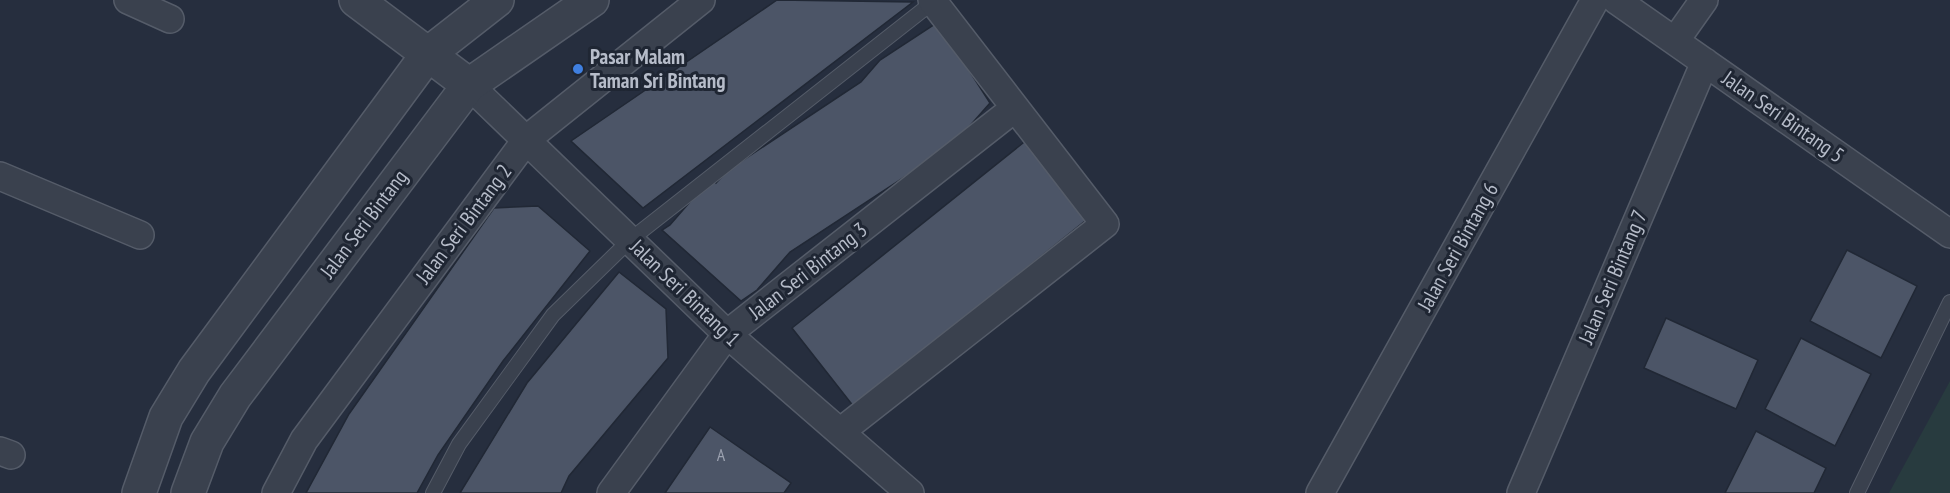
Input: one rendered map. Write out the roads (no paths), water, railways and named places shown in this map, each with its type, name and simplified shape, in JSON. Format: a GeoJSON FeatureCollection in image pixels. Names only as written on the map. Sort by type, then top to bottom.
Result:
{"type":"FeatureCollection","features":[{"type":"Feature","properties":{"kind":"street"},"geometry":{"type":"LineString","coordinates":[[128,0],[170,19]]}},
{"type":"Feature","properties":{"kind":"street"},"geometry":{"type":"LineString","coordinates":[[356,0],[469,85]]}},
{"type":"Feature","properties":{"kind":"street"},"geometry":{"type":"LineString","coordinates":[[139,493],[166,417],[194,370],[428,54],[497,0]]}},
{"type":"Feature","properties":{"kind":"street","name":"Jalan Seri Bintang"},"geometry":{"type":"LineString","coordinates":[[188,493],[207,442],[235,396],[469,85],[592,0]]}},
{"type":"Feature","properties":{"kind":"street","name":"Jalan Seri Bintang 2"},"geometry":{"type":"LineString","coordinates":[[276,493],[304,440],[527,139],[701,0]]}},
{"type":"Feature","properties":{"kind":"street","name":"Jalan Seri Bintang 6"},"geometry":{"type":"LineString","coordinates":[[1320,493],[1595,0]]}},
{"type":"Feature","properties":{"kind":"street","name":"Jalan Seri Bintang 5"},"geometry":{"type":"LineString","coordinates":[[1616,0],[1950,234]]}},
{"type":"Feature","properties":{"kind":"street"},"geometry":{"type":"LineString","coordinates":[[1676,41],[1704,0]]}},
{"type":"Feature","properties":{"kind":"street"},"geometry":{"type":"LineString","coordinates":[[840,432],[1105,224],[933,1]]}},
{"type":"Feature","properties":{"kind":"street","name":"Jalan Seri Bintang 7"},"geometry":{"type":"LineString","coordinates":[[1521,493],[1705,62]]}},
{"type":"Feature","properties":{"kind":"street","name":"Jalan Seri Bintang 1"},"geometry":{"type":"LineString","coordinates":[[469,85],[727,334],[840,432],[886,484],[910,493]]}},
{"type":"Feature","properties":{"kind":"street","name":"Jalan Seri Bintang 3"},"geometry":{"type":"LineString","coordinates":[[611,493],[727,334],[1015,108]]}},
{"type":"Feature","properties":{"kind":"street"},"geometry":{"type":"LineString","coordinates":[[0,176],[140,235]]}},
{"type":"Feature","properties":{"kind":"lane"},"geometry":{"type":"LineString","coordinates":[[433,493],[459,444],[553,315],[630,240],[933,1]]}},
{"type":"Feature","properties":{"kind":"lane"},"geometry":{"type":"LineString","coordinates":[[1857,493],[1950,302]]}},
{"type":"Feature","properties":{"kind":"place","name":"Pasar Malam Taman Sri Bintang"},"geometry":{"type":"Point","coordinates":[578,69]}}]}
